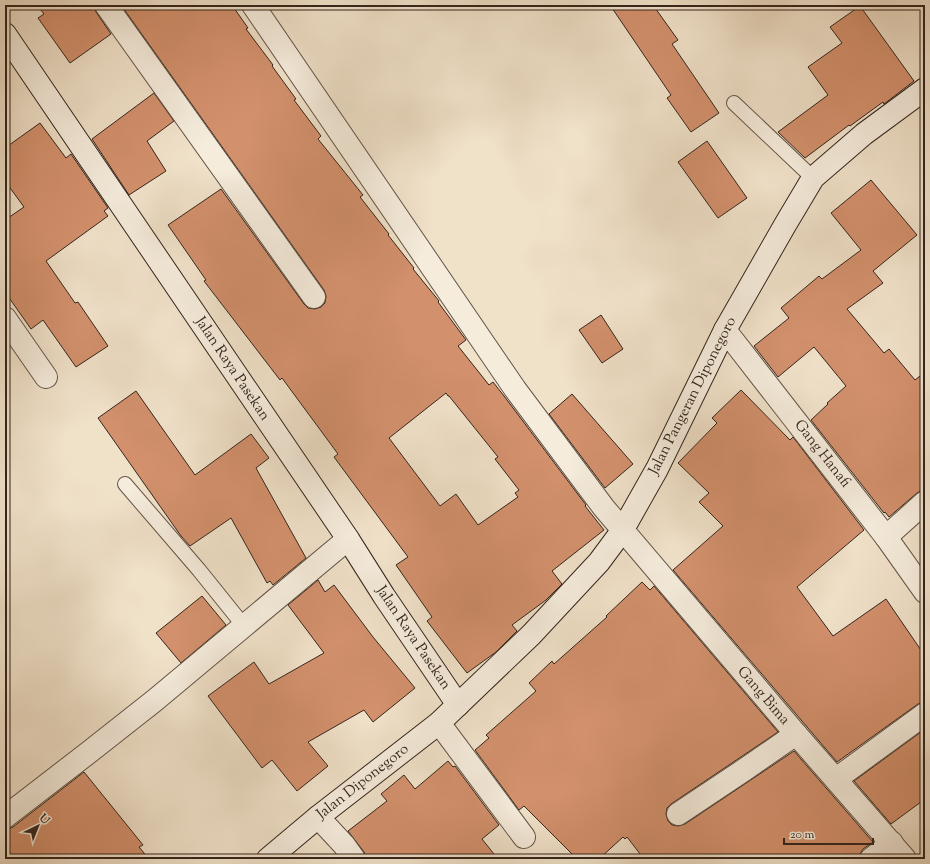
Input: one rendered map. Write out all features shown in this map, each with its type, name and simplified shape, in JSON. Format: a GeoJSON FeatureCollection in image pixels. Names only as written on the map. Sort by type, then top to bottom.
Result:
{"type":"FeatureCollection","features":[{"type":"Feature","properties":{"kind":"street"},"geometry":{"type":"LineString","coordinates":[[106,5],[314,297]]}},
{"type":"Feature","properties":{"kind":"street","name":"Gang Bima"},"geometry":{"type":"LineString","coordinates":[[253,5],[515,389],[604,508],[796,734],[899,851]]}},
{"type":"Feature","properties":{"kind":"street","name":"Jalan Raya Pasekan"},"geometry":{"type":"LineString","coordinates":[[5,34],[348,539],[384,596],[458,705]]}},
{"type":"Feature","properties":{"kind":"street","name":"Jalan Pangeran Diponegoro"},"geometry":{"type":"LineString","coordinates":[[458,705],[531,635],[599,562],[622,531],[657,469],[726,330],[784,225],[813,178],[864,134],[925,89]]}},
{"type":"Feature","properties":{"kind":"street"},"geometry":{"type":"LineString","coordinates":[[5,318],[46,377]]}},
{"type":"Feature","properties":{"kind":"street","name":"Gang Hanafi"},"geometry":{"type":"LineString","coordinates":[[726,330],[886,536],[925,592]]}},
{"type":"Feature","properties":{"kind":"street"},"geometry":{"type":"LineString","coordinates":[[886,536],[925,502]]}},
{"type":"Feature","properties":{"kind":"street"},"geometry":{"type":"LineString","coordinates":[[5,816],[148,706],[348,539]]}},
{"type":"Feature","properties":{"kind":"street","name":"Jalan Diponegoro"},"geometry":{"type":"LineString","coordinates":[[268,859],[318,817],[439,723],[458,705]]}},
{"type":"Feature","properties":{"kind":"street"},"geometry":{"type":"LineString","coordinates":[[836,779],[925,714]]}},
{"type":"Feature","properties":{"kind":"street"},"geometry":{"type":"LineString","coordinates":[[439,723],[524,837]]}},
{"type":"Feature","properties":{"kind":"street"},"geometry":{"type":"LineString","coordinates":[[678,814],[796,734]]}},
{"type":"Feature","properties":{"kind":"street"},"geometry":{"type":"LineString","coordinates":[[318,817],[344,845],[354,859]]}},
{"type":"Feature","properties":{"kind":"street"},"geometry":{"type":"LineString","coordinates":[[871,859],[899,851]]}},
{"type":"Feature","properties":{"kind":"lane"},"geometry":{"type":"LineString","coordinates":[[734,103],[813,178]]}},
{"type":"Feature","properties":{"kind":"lane"},"geometry":{"type":"LineString","coordinates":[[125,484],[199,570],[244,626]]}},
{"type":"Feature","properties":{"kind":"building"},"geometry":{"type":"Polygon","coordinates":[[[37,5],[94,5],[96,12],[111,34],[70,63],[38,18],[44,14],[37,5]]]}},
{"type":"Feature","properties":{"kind":"building"},"geometry":{"type":"Polygon","coordinates":[[[121,5],[232,5],[248,28],[246,29],[296,99],[294,100],[321,136],[318,139],[363,195],[360,197],[389,234],[388,235],[414,268],[413,269],[439,301],[438,302],[466,340],[458,346],[489,385],[493,382],[604,530],[552,571],[562,584],[546,600],[512,625],[517,631],[496,652],[467,673],[427,621],[432,617],[396,565],[408,557],[334,457],[338,454],[282,378],[280,380],[204,281],[206,280],[168,225],[221,189],[308,308],[315,309],[321,307],[325,303],[326,296],[324,290],[121,5]],[[446,393],[389,438],[440,506],[456,494],[478,525],[518,497],[515,493],[519,490],[495,459],[498,457],[446,393]]]}},
{"type":"Feature","properties":{"kind":"building"},"geometry":{"type":"Polygon","coordinates":[[[610,5],[653,5],[678,40],[672,44],[719,113],[691,132],[667,98],[671,95],[610,5]]]}},
{"type":"Feature","properties":{"kind":"building"},"geometry":{"type":"Polygon","coordinates":[[[860,6],[914,81],[884,104],[883,102],[850,126],[849,125],[805,158],[778,132],[828,95],[808,67],[842,43],[830,27],[860,6]]]}},
{"type":"Feature","properties":{"kind":"building"},"geometry":{"type":"Polygon","coordinates":[[[154,93],[174,121],[147,141],[166,171],[129,195],[92,139],[154,93]]]}},
{"type":"Feature","properties":{"kind":"building"},"geometry":{"type":"Polygon","coordinates":[[[40,123],[66,158],[71,154],[108,208],[104,211],[108,216],[46,261],[75,303],[78,302],[108,346],[76,367],[43,320],[31,329],[5,292],[5,220],[24,207],[5,181],[5,148],[40,123]]]}},
{"type":"Feature","properties":{"kind":"building"},"geometry":{"type":"Polygon","coordinates":[[[707,141],[747,198],[718,218],[678,162],[707,141]]]}},
{"type":"Feature","properties":{"kind":"building"},"geometry":{"type":"Polygon","coordinates":[[[871,180],[917,235],[873,271],[883,283],[847,309],[884,353],[889,349],[915,380],[925,372],[925,490],[917,493],[889,517],[885,512],[884,513],[811,420],[846,386],[814,347],[778,377],[754,346],[789,318],[781,308],[819,276],[822,279],[861,250],[831,213],[871,180]]]}},
{"type":"Feature","properties":{"kind":"building"},"geometry":{"type":"Polygon","coordinates":[[[601,315],[623,349],[602,363],[579,330],[601,315]]]}},
{"type":"Feature","properties":{"kind":"building"},"geometry":{"type":"Polygon","coordinates":[[[741,390],[790,440],[793,437],[864,530],[797,587],[833,636],[886,599],[925,656],[925,702],[918,704],[837,762],[673,570],[723,526],[699,502],[709,493],[678,463],[717,423],[712,418],[741,390]]]}},
{"type":"Feature","properties":{"kind":"building"},"geometry":{"type":"Polygon","coordinates":[[[136,391],[195,475],[251,434],[269,458],[256,468],[306,558],[273,585],[270,581],[267,583],[231,518],[190,546],[181,536],[98,418],[136,391]]]}},
{"type":"Feature","properties":{"kind":"building"},"geometry":{"type":"Polygon","coordinates":[[[572,394],[633,464],[605,488],[549,414],[572,394]]]}},
{"type":"Feature","properties":{"kind":"building"},"geometry":{"type":"Polygon","coordinates":[[[318,580],[325,592],[334,585],[373,637],[415,688],[373,722],[364,710],[308,742],[328,766],[297,791],[272,760],[262,768],[208,696],[254,662],[269,684],[324,653],[288,605],[318,580]]]}},
{"type":"Feature","properties":{"kind":"building"},"geometry":{"type":"Polygon","coordinates":[[[642,582],[650,590],[654,586],[778,732],[671,804],[667,808],[666,814],[668,821],[672,825],[678,826],[685,824],[794,751],[873,842],[863,849],[859,859],[644,859],[627,837],[625,839],[623,837],[599,859],[577,859],[524,806],[519,810],[475,750],[489,738],[486,735],[536,691],[529,683],[552,661],[554,664],[607,617],[606,616],[642,582]]]}},
{"type":"Feature","properties":{"kind":"building"},"geometry":{"type":"Polygon","coordinates":[[[202,596],[226,625],[181,663],[156,633],[202,596]]]}},
{"type":"Feature","properties":{"kind":"building"},"geometry":{"type":"Polygon","coordinates":[[[925,729],[925,799],[891,824],[854,781],[925,729]]]}},
{"type":"Feature","properties":{"kind":"building"},"geometry":{"type":"Polygon","coordinates":[[[448,761],[453,767],[455,766],[499,825],[482,839],[498,859],[366,859],[364,852],[348,831],[387,801],[381,794],[404,775],[415,789],[448,761]]]}},
{"type":"Feature","properties":{"kind":"building"},"geometry":{"type":"Polygon","coordinates":[[[84,772],[143,845],[139,847],[149,859],[5,859],[5,831],[13,827],[84,772]]]}}]}
